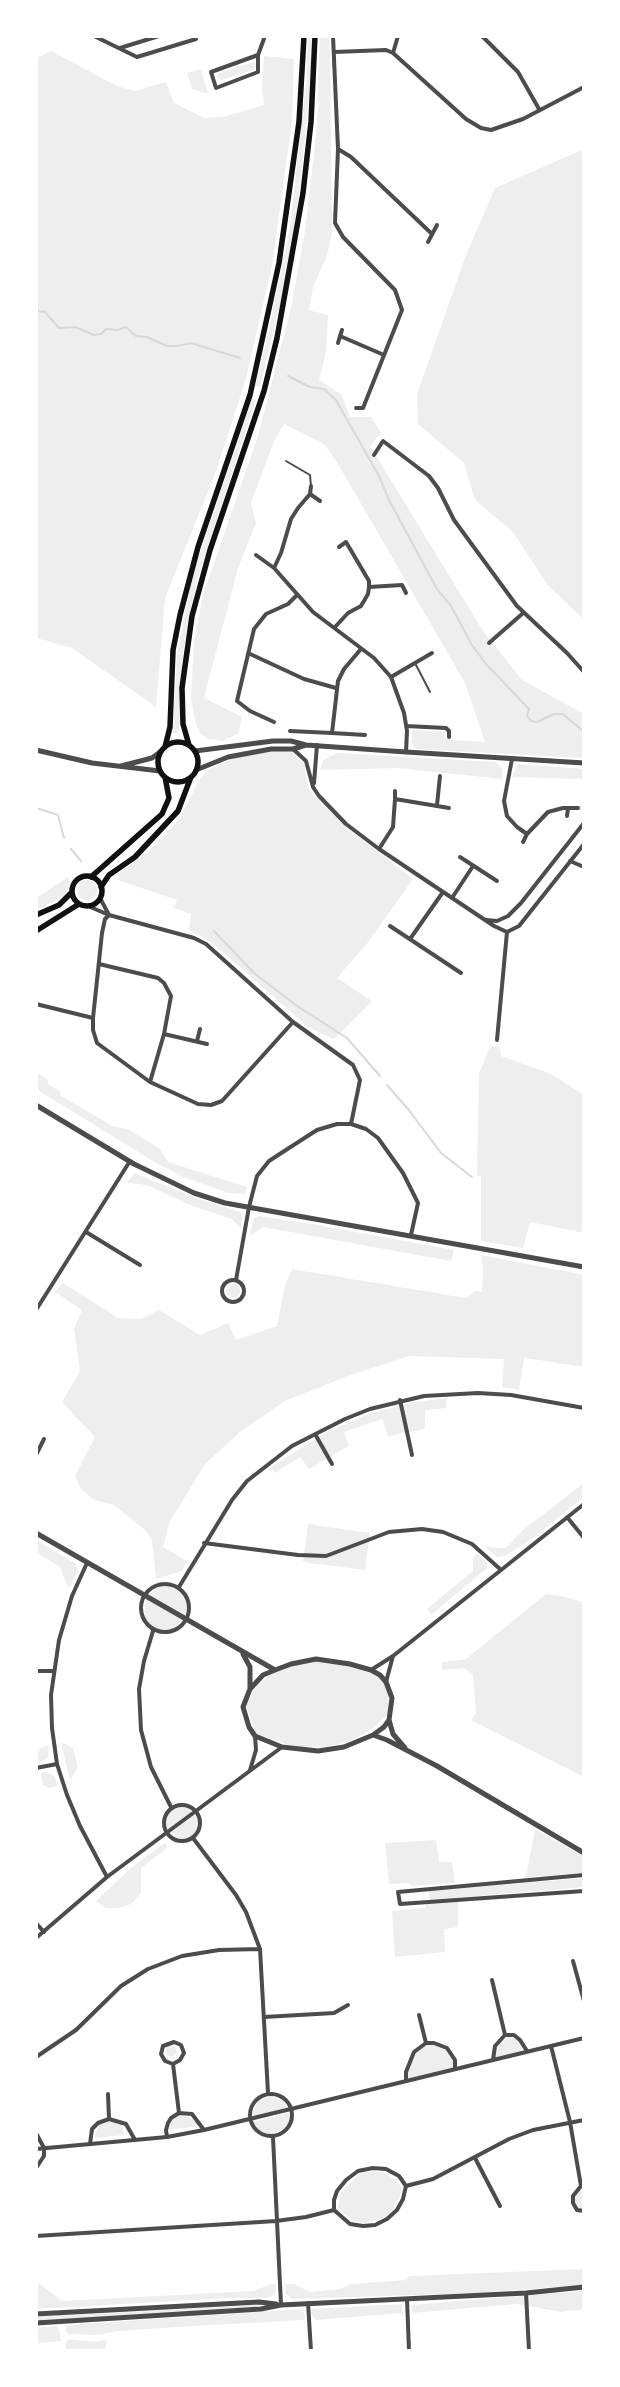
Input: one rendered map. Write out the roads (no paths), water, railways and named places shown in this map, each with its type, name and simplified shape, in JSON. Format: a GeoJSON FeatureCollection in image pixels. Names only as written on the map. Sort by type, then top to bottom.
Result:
{"type":"FeatureCollection","features":[{"type":"Feature","properties":{"kind":"main road"},"geometry":{"type":"LineString","coordinates":[[165,747],[170,727],[173,650],[180,615],[198,547],[250,395],[279,263],[298,122],[304,36]]}},
{"type":"Feature","properties":{"kind":"main road"},"geometry":{"type":"LineString","coordinates":[[36,931],[79,904],[88,906],[97,902],[100,898],[101,887],[109,875],[135,857],[178,811],[191,777],[196,770],[198,760],[195,751],[189,745],[183,724],[182,688],[192,616],[210,550],[264,391],[277,338],[303,192],[311,122],[316,36]]}},
{"type":"Feature","properties":{"kind":"main road"},"geometry":{"type":"LineString","coordinates":[[36,915],[59,906],[72,892],[77,880],[90,877],[162,814],[169,798],[165,777],[160,771],[158,762],[160,752],[165,747],[177,742],[189,745]]}},
{"type":"Feature","properties":{"kind":"main road"},"geometry":{"type":"LineString","coordinates":[[165,777],[178,782],[191,777]]}},
{"type":"Feature","properties":{"kind":"main road"},"geometry":{"type":"LineString","coordinates":[[90,877],[101,887]]}},
{"type":"Feature","properties":{"kind":"main road"},"geometry":{"type":"LineString","coordinates":[[72,892],[79,904]]}},
{"type":"Feature","properties":{"kind":"street"},"geometry":{"type":"LineString","coordinates":[[94,36],[133,56],[141,56],[196,39],[195,36]]}},
{"type":"Feature","properties":{"kind":"street"},"geometry":{"type":"LineString","coordinates":[[120,48],[159,36]]}},
{"type":"Feature","properties":{"kind":"street"},"geometry":{"type":"LineString","coordinates":[[258,56],[211,72],[216,88],[255,75],[258,72],[258,56],[265,36]]}},
{"type":"Feature","properties":{"kind":"street"},"geometry":{"type":"LineString","coordinates":[[334,36],[338,149],[335,223],[343,237],[394,290],[401,302],[402,310],[363,408],[356,408]]}},
{"type":"Feature","properties":{"kind":"street"},"geometry":{"type":"LineString","coordinates":[[393,53],[398,36]]}},
{"type":"Feature","properties":{"kind":"street"},"geometry":{"type":"LineString","coordinates":[[482,36],[504,55],[518,72],[539,109]]}},
{"type":"Feature","properties":{"kind":"street"},"geometry":{"type":"LineString","coordinates":[[334,52],[386,50],[393,53],[466,119],[481,128],[491,130],[523,119],[584,87]]}},
{"type":"Feature","properties":{"kind":"street"},"geometry":{"type":"LineString","coordinates":[[338,149],[351,157],[432,234]]}},
{"type":"Feature","properties":{"kind":"street"},"geometry":{"type":"LineString","coordinates":[[328,224],[335,223]]}},
{"type":"Feature","properties":{"kind":"street"},"geometry":{"type":"LineString","coordinates":[[428,242],[437,225]]}},
{"type":"Feature","properties":{"kind":"street"},"geometry":{"type":"LineString","coordinates":[[338,343],[342,330]]}},
{"type":"Feature","properties":{"kind":"street"},"geometry":{"type":"LineString","coordinates":[[340,336],[384,355]]}},
{"type":"Feature","properties":{"kind":"street"},"geometry":{"type":"LineString","coordinates":[[374,455],[383,440],[429,476],[438,488],[454,520],[522,614],[567,653],[584,672]]}},
{"type":"Feature","properties":{"kind":"street"},"geometry":{"type":"LineString","coordinates":[[274,568],[281,553],[291,519],[310,494],[311,486]]}},
{"type":"Feature","properties":{"kind":"street"},"geometry":{"type":"LineString","coordinates":[[310,494],[320,501]]}},
{"type":"Feature","properties":{"kind":"street"},"geometry":{"type":"LineString","coordinates":[[335,627],[348,613],[361,606],[368,594],[369,587],[369,581],[346,542],[339,547]]}},
{"type":"Feature","properties":{"kind":"street"},"geometry":{"type":"LineString","coordinates":[[256,555],[274,568],[313,612],[374,658],[391,677],[400,698],[406,726],[406,752]]}},
{"type":"Feature","properties":{"kind":"street"},"geometry":{"type":"LineString","coordinates":[[369,587],[402,584],[406,593]]}},
{"type":"Feature","properties":{"kind":"street"},"geometry":{"type":"LineString","coordinates":[[274,722],[250,711],[236,701],[254,629],[266,614],[288,604],[297,595]]}},
{"type":"Feature","properties":{"kind":"street"},"geometry":{"type":"LineString","coordinates":[[489,643],[522,614]]}},
{"type":"Feature","properties":{"kind":"street"},"geometry":{"type":"LineString","coordinates":[[332,733],[336,688],[344,669],[360,648]]}},
{"type":"Feature","properties":{"kind":"street"},"geometry":{"type":"LineString","coordinates":[[391,677],[432,653]]}},
{"type":"Feature","properties":{"kind":"street"},"geometry":{"type":"LineString","coordinates":[[248,654],[304,679],[336,688]]}},
{"type":"Feature","properties":{"kind":"street"},"geometry":{"type":"LineString","coordinates":[[406,726],[446,728],[449,731],[449,737]]}},
{"type":"Feature","properties":{"kind":"street"},"geometry":{"type":"LineString","coordinates":[[290,731],[365,735]]}},
{"type":"Feature","properties":{"kind":"street"},"geometry":{"type":"LineString","coordinates":[[195,751],[273,741],[290,741],[306,745],[584,763]]}},
{"type":"Feature","properties":{"kind":"street"},"geometry":{"type":"LineString","coordinates":[[196,770],[206,764],[228,757],[271,749],[293,749],[306,745]]}},
{"type":"Feature","properties":{"kind":"street"},"geometry":{"type":"LineString","coordinates":[[314,787],[317,745]]}},
{"type":"Feature","properties":{"kind":"street"},"geometry":{"type":"LineString","coordinates":[[293,749],[306,761],[314,787],[319,796],[346,824],[379,849],[506,932]]}},
{"type":"Feature","properties":{"kind":"street"},"geometry":{"type":"LineString","coordinates":[[36,750],[66,759],[116,767],[160,771]]}},
{"type":"Feature","properties":{"kind":"street"},"geometry":{"type":"LineString","coordinates":[[116,767],[152,758],[160,752]]}},
{"type":"Feature","properties":{"kind":"street"},"geometry":{"type":"LineString","coordinates":[[512,759],[504,801],[507,816],[527,834]]}},
{"type":"Feature","properties":{"kind":"street"},"geometry":{"type":"LineString","coordinates":[[437,805],[440,776]]}},
{"type":"Feature","properties":{"kind":"street"},"geometry":{"type":"LineString","coordinates":[[379,849],[393,827],[395,791]]}},
{"type":"Feature","properties":{"kind":"street"},"geometry":{"type":"LineString","coordinates":[[395,799],[449,808]]}},
{"type":"Feature","properties":{"kind":"street"},"geometry":{"type":"LineString","coordinates":[[567,816],[568,808]]}},
{"type":"Feature","properties":{"kind":"street"},"geometry":{"type":"LineString","coordinates":[[522,842],[548,812],[556,809],[578,808]]}},
{"type":"Feature","properties":{"kind":"street"},"geometry":{"type":"LineString","coordinates":[[485,920],[497,921],[508,916],[521,903],[584,823]]}},
{"type":"Feature","properties":{"kind":"street"},"geometry":{"type":"LineString","coordinates":[[506,932],[519,926],[584,844]]}},
{"type":"Feature","properties":{"kind":"street"},"geometry":{"type":"LineString","coordinates":[[460,857],[497,881]]}},
{"type":"Feature","properties":{"kind":"street"},"geometry":{"type":"LineString","coordinates":[[570,861],[584,867]]}},
{"type":"Feature","properties":{"kind":"street"},"geometry":{"type":"LineString","coordinates":[[452,898],[473,866]]}},
{"type":"Feature","properties":{"kind":"street"},"geometry":{"type":"LineString","coordinates":[[410,939],[443,892]]}},
{"type":"Feature","properties":{"kind":"street"},"geometry":{"type":"LineString","coordinates":[[100,898],[109,915]]}},
{"type":"Feature","properties":{"kind":"street"},"geometry":{"type":"LineString","coordinates":[[88,906],[109,915],[194,938],[206,944],[293,1022],[353,1065],[360,1080],[351,1124]]}},
{"type":"Feature","properties":{"kind":"street"},"geometry":{"type":"LineString","coordinates":[[109,915],[105,919],[102,933],[92,1018],[98,1043],[150,1082],[198,1104],[211,1105],[222,1102],[293,1022]]}},
{"type":"Feature","properties":{"kind":"street"},"geometry":{"type":"LineString","coordinates":[[390,926],[461,973]]}},
{"type":"Feature","properties":{"kind":"street"},"geometry":{"type":"LineString","coordinates":[[497,1040],[506,932]]}},
{"type":"Feature","properties":{"kind":"street"},"geometry":{"type":"LineString","coordinates":[[99,964],[158,978],[164,983],[171,996],[164,1034],[150,1082]]}},
{"type":"Feature","properties":{"kind":"street"},"geometry":{"type":"LineString","coordinates":[[36,1004],[92,1018]]}},
{"type":"Feature","properties":{"kind":"street"},"geometry":{"type":"LineString","coordinates":[[197,1041],[200,1029]]}},
{"type":"Feature","properties":{"kind":"street"},"geometry":{"type":"LineString","coordinates":[[164,1034],[207,1044]]}},
{"type":"Feature","properties":{"kind":"street"},"geometry":{"type":"LineString","coordinates":[[36,1105],[130,1161],[194,1193],[225,1203],[584,1267]]}},
{"type":"Feature","properties":{"kind":"street"},"geometry":{"type":"LineString","coordinates":[[236,1280],[248,1207],[257,1176],[270,1161],[317,1130],[336,1124],[351,1124],[366,1129],[378,1138],[414,1191],[418,1203],[411,1235]]}},
{"type":"Feature","properties":{"kind":"street"},"geometry":{"type":"LineString","coordinates":[[36,1310],[130,1161]]}},
{"type":"Feature","properties":{"kind":"street"},"geometry":{"type":"LineString","coordinates":[[86,1232],[140,1265]]}},
{"type":"Feature","properties":{"kind":"street"},"geometry":{"type":"LineString","coordinates":[[236,1280],[242,1284],[244,1294],[238,1302],[230,1302],[222,1294],[223,1287],[228,1281],[236,1280]]}},
{"type":"Feature","properties":{"kind":"street"},"geometry":{"type":"LineString","coordinates":[[179,1587],[204,1543],[247,1481],[267,1463],[315,1434],[354,1415],[400,1400],[424,1396],[478,1393],[512,1395],[584,1408]]}},
{"type":"Feature","properties":{"kind":"street"},"geometry":{"type":"LineString","coordinates":[[400,1400],[412,1455]]}},
{"type":"Feature","properties":{"kind":"street"},"geometry":{"type":"LineString","coordinates":[[315,1434],[332,1464]]}},
{"type":"Feature","properties":{"kind":"street"},"geometry":{"type":"LineString","coordinates":[[36,1455],[44,1439]]}},
{"type":"Feature","properties":{"kind":"street"},"geometry":{"type":"LineString","coordinates":[[372,1670],[393,1656],[584,1504]]}},
{"type":"Feature","properties":{"kind":"street"},"geometry":{"type":"LineString","coordinates":[[567,1517],[584,1538]]}},
{"type":"Feature","properties":{"kind":"street"},"geometry":{"type":"LineString","coordinates":[[204,1543],[298,1555],[326,1556],[389,1532],[422,1529],[443,1532],[472,1544],[500,1569]]}},
{"type":"Feature","properties":{"kind":"street"},"geometry":{"type":"LineString","coordinates":[[36,1533],[275,1670]]}},
{"type":"Feature","properties":{"kind":"street"},"geometry":{"type":"LineString","coordinates":[[87,1563],[66,1614],[53,1672],[52,1728],[57,1764],[80,1826],[107,1877]]}},
{"type":"Feature","properties":{"kind":"street"},"geometry":{"type":"LineString","coordinates":[[169,1584],[179,1587],[186,1593],[190,1602],[186,1620],[173,1631],[160,1633],[153,1631],[146,1625],[142,1616],[141,1605],[145,1596],[155,1586],[169,1584]]}},
{"type":"Feature","properties":{"kind":"street"},"geometry":{"type":"LineString","coordinates":[[153,1631],[144,1661],[139,1689],[140,1721],[151,1767],[171,1807]]}},
{"type":"Feature","properties":{"kind":"street"},"geometry":{"type":"LineString","coordinates":[[243,1653],[250,1667],[250,1689],[243,1707],[249,1727],[255,1736],[256,1750],[250,1770]]}},
{"type":"Feature","properties":{"kind":"street"},"geometry":{"type":"LineString","coordinates":[[386,1682],[393,1656]]}},
{"type":"Feature","properties":{"kind":"street"},"geometry":{"type":"LineString","coordinates":[[250,1689],[263,1676],[275,1670],[291,1664],[316,1660],[335,1660],[372,1670],[386,1682],[392,1698],[389,1720],[393,1734],[406,1749]]}},
{"type":"Feature","properties":{"kind":"street"},"geometry":{"type":"LineString","coordinates":[[36,1671],[53,1672]]}},
{"type":"Feature","properties":{"kind":"street"},"geometry":{"type":"LineString","coordinates":[[255,1736],[282,1747],[318,1751],[344,1747],[373,1735],[384,1727],[389,1720]]}},
{"type":"Feature","properties":{"kind":"street"},"geometry":{"type":"LineString","coordinates":[[373,1735],[406,1749],[584,1853]]}},
{"type":"Feature","properties":{"kind":"street"},"geometry":{"type":"LineString","coordinates":[[36,1938],[107,1877],[282,1747]]}},
{"type":"Feature","properties":{"kind":"street"},"geometry":{"type":"LineString","coordinates":[[36,1768],[57,1764]]}},
{"type":"Feature","properties":{"kind":"street"},"geometry":{"type":"LineString","coordinates":[[186,1805],[194,1812],[200,1822],[197,1834],[193,1838],[181,1841],[168,1832],[163,1820],[171,1807],[186,1805]]}},
{"type":"Feature","properties":{"kind":"street"},"geometry":{"type":"LineString","coordinates":[[193,1838],[236,1895],[246,1912],[260,1949],[268,2093]]}},
{"type":"Feature","properties":{"kind":"street"},"geometry":{"type":"LineString","coordinates":[[584,1875],[398,1892],[400,1904],[584,1891]]}},
{"type":"Feature","properties":{"kind":"street"},"geometry":{"type":"LineString","coordinates":[[425,1890],[426,1902]]}},
{"type":"Feature","properties":{"kind":"street"},"geometry":{"type":"LineString","coordinates":[[36,1923],[44,1932]]}},
{"type":"Feature","properties":{"kind":"street"},"geometry":{"type":"LineString","coordinates":[[36,2058],[76,2030],[121,1986],[148,1969],[182,1956],[219,1950],[260,1949]]}},
{"type":"Feature","properties":{"kind":"street"},"geometry":{"type":"LineString","coordinates":[[573,1961],[584,2001]]}},
{"type":"Feature","properties":{"kind":"street"},"geometry":{"type":"LineString","coordinates":[[492,1980],[505,2035]]}},
{"type":"Feature","properties":{"kind":"street"},"geometry":{"type":"LineString","coordinates":[[264,2017],[334,2013],[348,2005]]}},
{"type":"Feature","properties":{"kind":"street"},"geometry":{"type":"LineString","coordinates":[[419,2015],[426,2043]]}},
{"type":"Feature","properties":{"kind":"street"},"geometry":{"type":"LineString","coordinates":[[493,2060],[495,2046],[505,2035],[514,2035],[520,2040],[527,2051]]}},
{"type":"Feature","properties":{"kind":"street"},"geometry":{"type":"LineString","coordinates":[[36,2149],[168,2137],[250,2121],[406,2080],[584,2038]]}},
{"type":"Feature","properties":{"kind":"street"},"geometry":{"type":"LineString","coordinates":[[174,2042],[181,2046],[184,2053],[180,2060],[173,2064],[165,2061],[162,2050],[166,2043],[174,2042]]}},
{"type":"Feature","properties":{"kind":"street"},"geometry":{"type":"LineString","coordinates":[[406,2080],[406,2072],[414,2052],[426,2043],[434,2043],[447,2048],[455,2060],[455,2069]]}},
{"type":"Feature","properties":{"kind":"street"},"geometry":{"type":"LineString","coordinates":[[551,2046],[570,2122],[583,2187],[573,2196],[573,2203],[578,2210],[584,2212]]}},
{"type":"Feature","properties":{"kind":"street"},"geometry":{"type":"LineString","coordinates":[[173,2064],[180,2113]]}},
{"type":"Feature","properties":{"kind":"street"},"geometry":{"type":"LineString","coordinates":[[268,2093],[277,2094],[285,2100],[291,2111],[292,2120],[287,2129],[273,2136],[260,2134],[250,2121],[249,2113],[255,2101],[268,2093]]}},
{"type":"Feature","properties":{"kind":"street"},"geometry":{"type":"LineString","coordinates":[[108,2094],[109,2119]]}},
{"type":"Feature","properties":{"kind":"street"},"geometry":{"type":"LineString","coordinates":[[168,2137],[168,2123],[180,2113],[192,2114],[204,2130]]}},
{"type":"Feature","properties":{"kind":"street"},"geometry":{"type":"LineString","coordinates":[[90,2144],[92,2129],[98,2123],[109,2119],[126,2124],[135,2140]]}},
{"type":"Feature","properties":{"kind":"street"},"geometry":{"type":"LineString","coordinates":[[406,2186],[433,2179],[509,2140],[533,2130],[584,2120]]}},
{"type":"Feature","properties":{"kind":"street"},"geometry":{"type":"LineString","coordinates":[[36,2133],[41,2138],[44,2148],[44,2156],[36,2168]]}},
{"type":"Feature","properties":{"kind":"street"},"geometry":{"type":"LineString","coordinates":[[273,2136],[281,2304]]}},
{"type":"Feature","properties":{"kind":"street"},"geometry":{"type":"LineString","coordinates":[[475,2158],[500,2206]]}},
{"type":"Feature","properties":{"kind":"street"},"geometry":{"type":"LineString","coordinates":[[373,2168],[386,2169],[399,2176],[406,2186],[397,2210],[387,2220],[375,2225],[350,2224],[334,2210],[334,2200],[337,2191],[346,2180],[358,2171],[373,2168]]}},
{"type":"Feature","properties":{"kind":"street"},"geometry":{"type":"LineString","coordinates":[[36,2236],[276,2220],[306,2217],[334,2210]]}},
{"type":"Feature","properties":{"kind":"street"},"geometry":{"type":"LineString","coordinates":[[36,2314],[259,2302],[281,2304],[407,2299],[526,2293],[584,2287]]}},
{"type":"Feature","properties":{"kind":"street"},"geometry":{"type":"LineString","coordinates":[[526,2293],[529,2351]]}},
{"type":"Feature","properties":{"kind":"street"},"geometry":{"type":"LineString","coordinates":[[407,2299],[409,2351]]}},
{"type":"Feature","properties":{"kind":"street"},"geometry":{"type":"LineString","coordinates":[[308,2303],[310,2351]]}},
{"type":"Feature","properties":{"kind":"street"},"geometry":{"type":"LineString","coordinates":[[36,2323],[261,2309],[281,2304]]}},
{"type":"Feature","properties":{"kind":"lane"},"geometry":{"type":"LineString","coordinates":[[286,461],[310,475],[311,486]]}},
{"type":"Feature","properties":{"kind":"lane"},"geometry":{"type":"LineString","coordinates":[[415,663],[430,692]]}},
{"type":"Feature","properties":{"kind":"waterway"},"geometry":{"type":"LineString","coordinates":[[36,311],[45,312],[59,328],[75,327],[94,335],[101,334],[106,329],[118,330],[126,327],[136,336],[147,337],[167,346],[191,343],[240,358]]}},
{"type":"Feature","properties":{"kind":"waterway"},"geometry":{"type":"LineString","coordinates":[[288,376],[310,387],[324,389],[336,400],[379,476],[389,500],[437,589],[451,606],[472,645],[486,664],[529,709],[527,716],[531,721],[537,722],[554,714],[563,714],[584,732]]}},
{"type":"Feature","properties":{"kind":"waterway"},"geometry":{"type":"LineString","coordinates":[[36,808],[58,815],[64,838]]}},
{"type":"Feature","properties":{"kind":"waterway"},"geometry":{"type":"LineString","coordinates":[[71,849],[81,861]]}},
{"type":"Feature","properties":{"kind":"waterway"},"geometry":{"type":"LineString","coordinates":[[214,931],[254,973],[297,1006],[347,1038],[380,1076]]}},
{"type":"Feature","properties":{"kind":"waterway"},"geometry":{"type":"LineString","coordinates":[[387,1085],[408,1109],[441,1153],[472,1177]]}}]}
